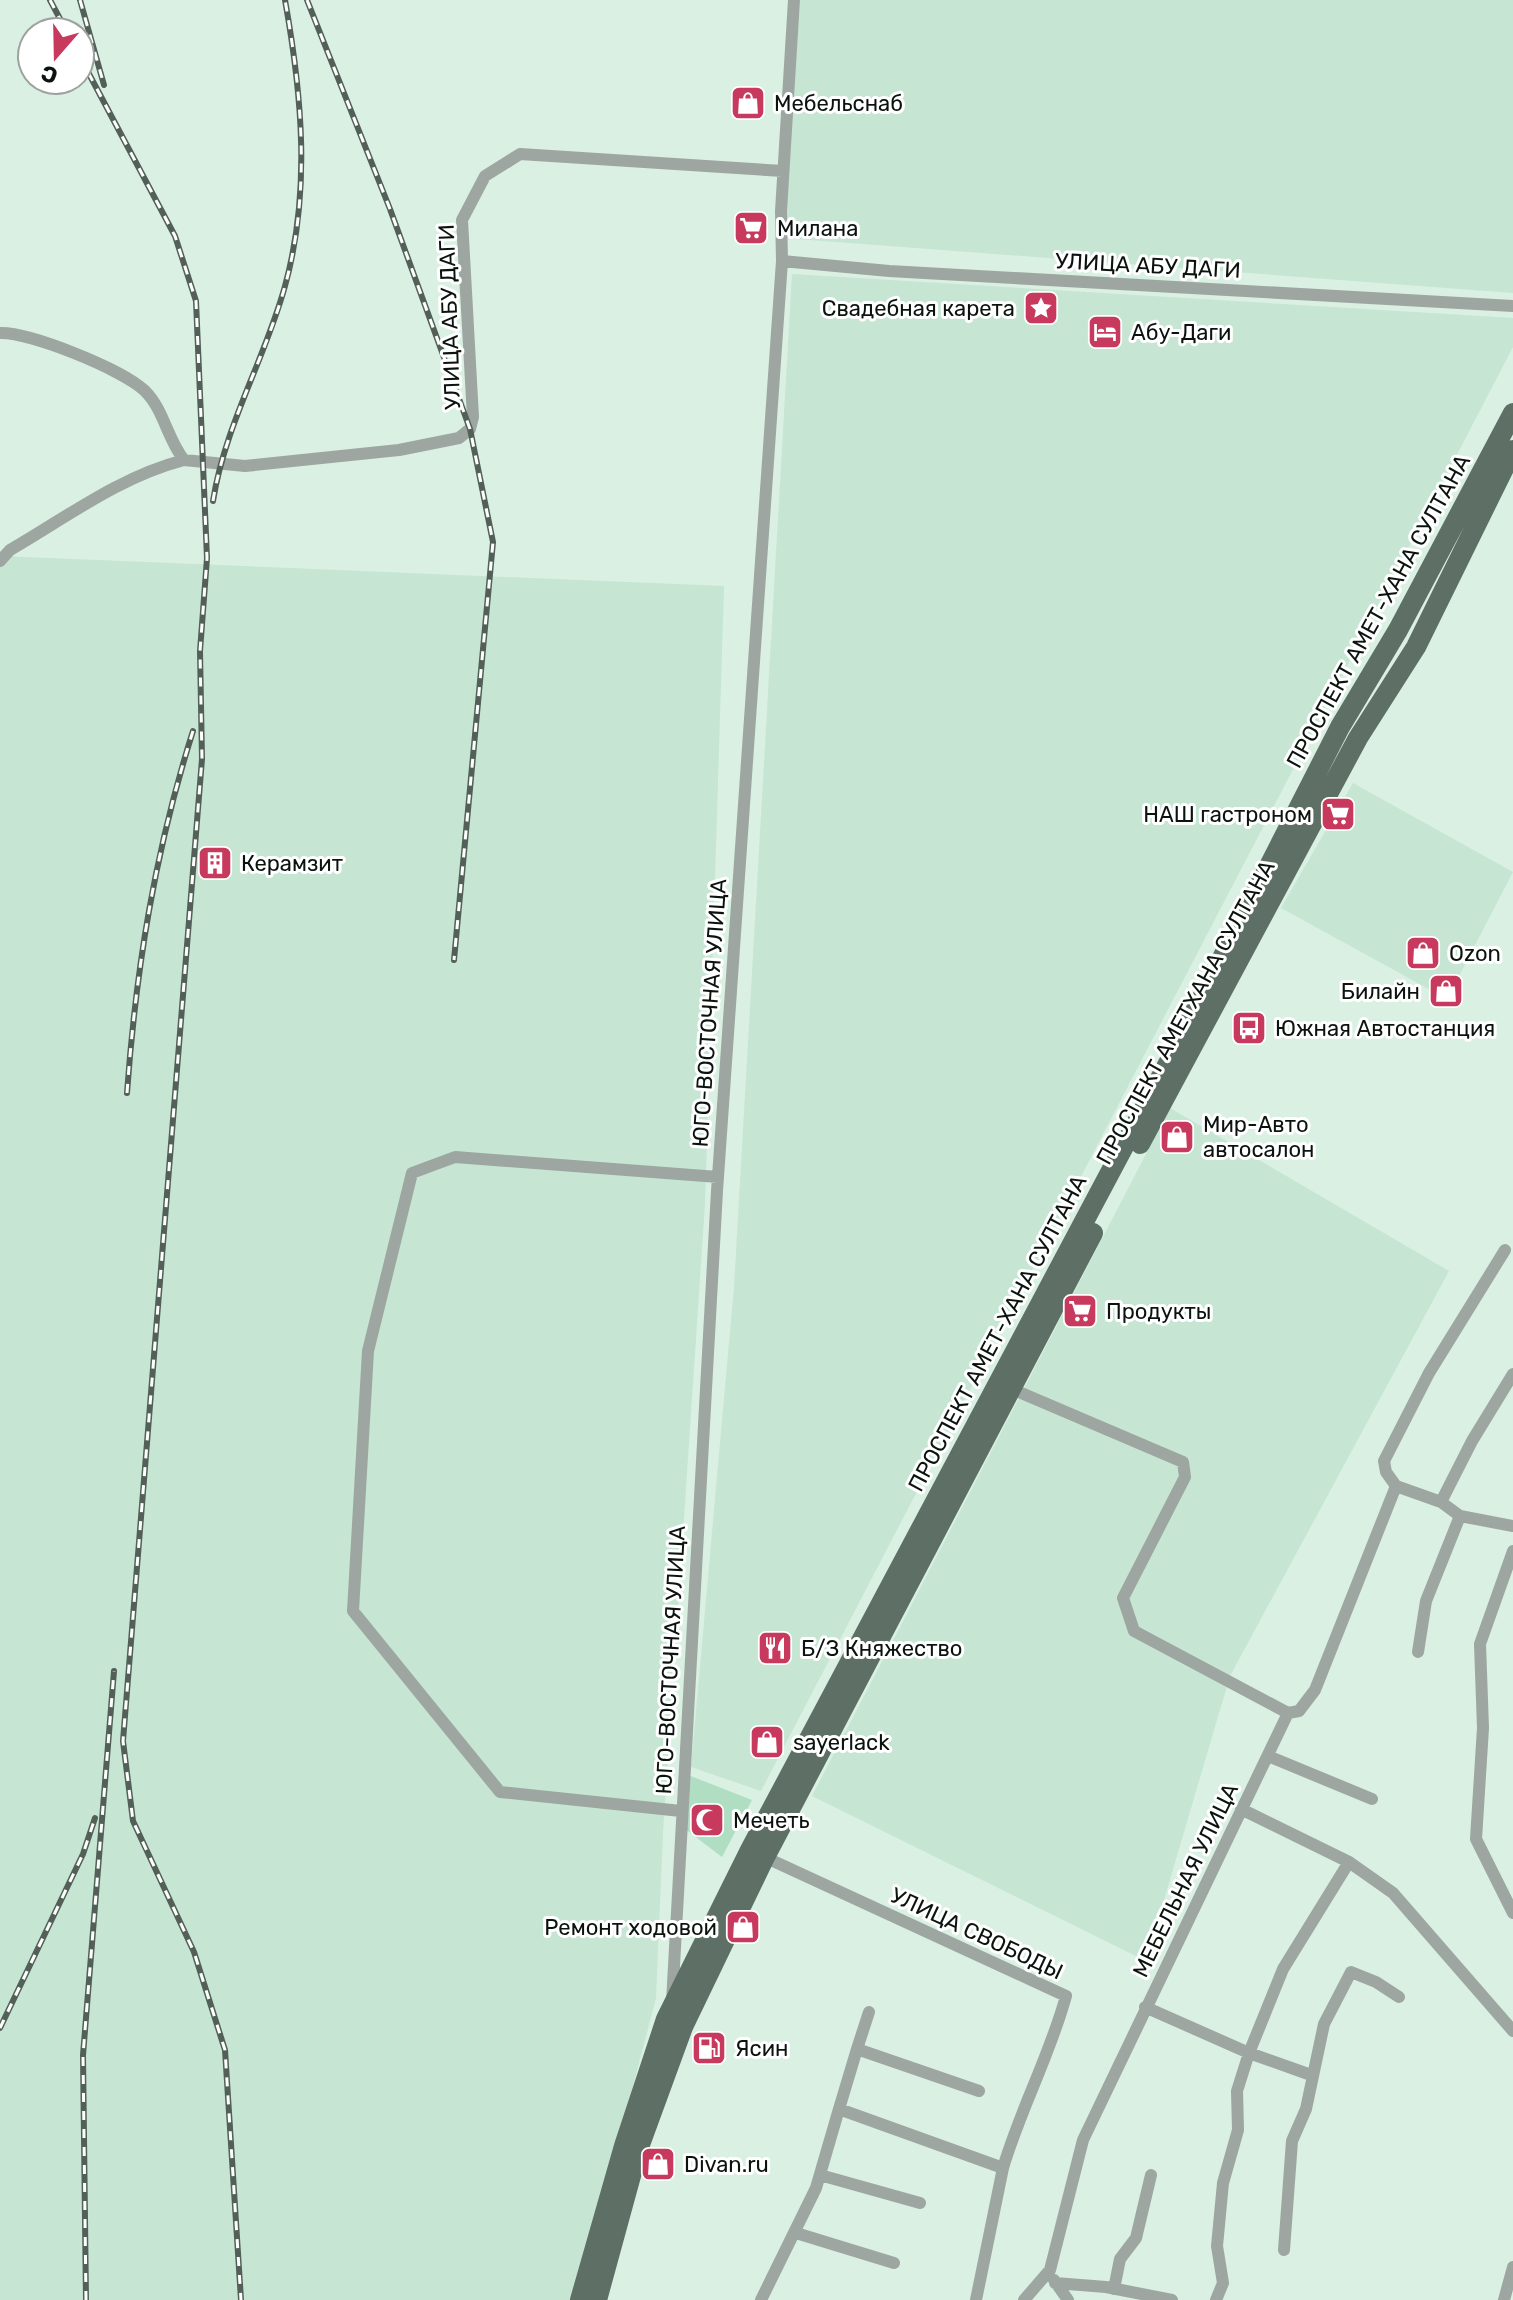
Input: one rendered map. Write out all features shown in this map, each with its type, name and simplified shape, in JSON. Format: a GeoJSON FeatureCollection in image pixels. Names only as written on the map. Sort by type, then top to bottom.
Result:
{"type":"FeatureCollection","features":[{"type":"Feature","properties":{"kind":"main road","name":"ПРОСПЕКТ АМЕТ-ХАНА СУЛТАНА"},"geometry":{"type":"LineString","coordinates":[[580,2300],[624,2146],[673,2005],[758,1853],[1006,1386],[1340,727],[1398,630],[1513,413]]}},
{"type":"Feature","properties":{"kind":"main road","name":"ПРОСПЕКТ АМЕТХАНА СУЛТАНА"},"geometry":{"type":"LineString","coordinates":[[1006,1386],[1358,738],[1416,647],[1513,450]]}},
{"type":"Feature","properties":{"kind":"main road"},"geometry":{"type":"LineString","coordinates":[[597,2300],[638,2150],[683,2027],[758,1853]]}},
{"type":"Feature","properties":{"kind":"street","name":"ЮГО-ВОСТОЧНАЯ УЛИЦА"},"geometry":{"type":"LineString","coordinates":[[683,2027],[670,1997],[718,1177],[782,261],[783,171],[794,0]]}},
{"type":"Feature","properties":{"kind":"street","name":"УЛИЦА АБУ ДАГИ"},"geometry":{"type":"LineString","coordinates":[[184,460],[220,466],[399,450],[459,438],[470,429],[473,417],[462,220],[485,176],[520,154],[783,171]]}},
{"type":"Feature","properties":{"kind":"street","name":"УЛИЦА АБУ ДАГИ"},"geometry":{"type":"LineString","coordinates":[[782,261],[889,271],[1513,306]]}},
{"type":"Feature","properties":{"kind":"street"},"geometry":{"type":"LineString","coordinates":[[0,333],[18,332],[121,375],[143,389],[158,408],[184,460],[135,477],[96,496],[10,550],[0,561]]}},
{"type":"Feature","properties":{"kind":"street"},"geometry":{"type":"LineString","coordinates":[[681,1811],[500,1792],[353,1611],[368,1351],[412,1173],[455,1157],[718,1177]]}},
{"type":"Feature","properties":{"kind":"street"},"geometry":{"type":"LineString","coordinates":[[1505,1250],[1429,1373],[1384,1461],[1386,1472],[1396,1486],[1441,1502],[1460,1516],[1513,1526]]}},
{"type":"Feature","properties":{"kind":"street"},"geometry":{"type":"LineString","coordinates":[[1441,1502],[1513,1374]]}},
{"type":"Feature","properties":{"kind":"street"},"geometry":{"type":"LineString","coordinates":[[1006,1386],[1183,1462],[1185,1477],[1123,1598],[1134,1631],[1288,1713]]}},
{"type":"Feature","properties":{"kind":"street","name":"МЕБЕЛЬНАЯ УЛИЦА"},"geometry":{"type":"LineString","coordinates":[[1024,2300],[1050,2270],[1083,2140],[1288,1713],[1299,1711],[1315,1690],[1396,1486]]}},
{"type":"Feature","properties":{"kind":"street"},"geometry":{"type":"LineString","coordinates":[[1418,1652],[1426,1601],[1460,1516]]}},
{"type":"Feature","properties":{"kind":"street"},"geometry":{"type":"LineString","coordinates":[[1513,1551],[1480,1644],[1483,1728],[1476,1839],[1513,1913]]}},
{"type":"Feature","properties":{"kind":"street"},"geometry":{"type":"LineString","coordinates":[[1268,1756],[1372,1799]]}},
{"type":"Feature","properties":{"kind":"street"},"geometry":{"type":"LineString","coordinates":[[1241,1809],[1349,1862],[1393,1893],[1513,2031]]}},
{"type":"Feature","properties":{"kind":"street","name":"УЛИЦА СВОБОДЫ"},"geometry":{"type":"LineString","coordinates":[[758,1853],[1066,1996],[1060,2020],[1017,2119],[1013,2142],[1003,2168]]}},
{"type":"Feature","properties":{"kind":"street"},"geometry":{"type":"LineString","coordinates":[[1216,2300],[1223,2283],[1217,2246],[1223,2183],[1238,2130],[1237,2091],[1283,1969],[1349,1862]]}},
{"type":"Feature","properties":{"kind":"street"},"geometry":{"type":"LineString","coordinates":[[1284,2250],[1292,2141],[1306,2109],[1324,2024],[1351,1972],[1376,1982],[1399,1997]]}},
{"type":"Feature","properties":{"kind":"street"},"geometry":{"type":"LineString","coordinates":[[1145,2007],[1249,2053],[1311,2075]]}},
{"type":"Feature","properties":{"kind":"street"},"geometry":{"type":"LineString","coordinates":[[761,2300],[796,2233],[820,2175],[869,2012]]}},
{"type":"Feature","properties":{"kind":"street"},"geometry":{"type":"LineString","coordinates":[[857,2049],[979,2091]]}},
{"type":"Feature","properties":{"kind":"street"},"geometry":{"type":"LineString","coordinates":[[839,2109],[1003,2168],[976,2300]]}},
{"type":"Feature","properties":{"kind":"street"},"geometry":{"type":"LineString","coordinates":[[820,2175],[920,2203]]}},
{"type":"Feature","properties":{"kind":"street"},"geometry":{"type":"LineString","coordinates":[[1114,2289],[1120,2259],[1136,2238],[1151,2175]]}},
{"type":"Feature","properties":{"kind":"street"},"geometry":{"type":"LineString","coordinates":[[796,2233],[894,2263]]}},
{"type":"Feature","properties":{"kind":"street"},"geometry":{"type":"LineString","coordinates":[[1504,2300],[1513,2267]]}},
{"type":"Feature","properties":{"kind":"street"},"geometry":{"type":"LineString","coordinates":[[1050,2270],[1055,2283],[1068,2300]]}},
{"type":"Feature","properties":{"kind":"street"},"geometry":{"type":"LineString","coordinates":[[1055,2283],[1114,2289],[1172,2300]]}},
{"type":"Feature","properties":{"kind":"shaded area"},"geometry":{"type":"Polygon","coordinates":[[[800,0],[1513,0],[1513,293],[784,238],[800,0]]]}},
{"type":"Feature","properties":{"kind":"shaded area"},"geometry":{"type":"Polygon","coordinates":[[[792,274],[1513,318],[1513,347],[761,1791],[691,1767],[734,1287],[792,274]]]}},
{"type":"Feature","properties":{"kind":"shaded area"},"geometry":{"type":"Polygon","coordinates":[[[0,556],[724,586],[705,1204],[663,1832],[656,1998],[577,2300],[0,2300],[0,556]]]}},
{"type":"Feature","properties":{"kind":"shaded area"},"geometry":{"type":"Polygon","coordinates":[[[1353,783],[1513,872],[1447,999],[1281,908],[1353,783]]]}},
{"type":"Feature","properties":{"kind":"shaded area"},"geometry":{"type":"Polygon","coordinates":[[[1170,1108],[1449,1271],[1230,1676],[1146,1961],[812,1796],[1170,1108]]]}},
{"type":"Feature","properties":{"kind":"shaded area"},"geometry":{"type":"Polygon","coordinates":[[[688,1775],[752,1800],[722,1857],[684,1828],[688,1775]]]}},
{"type":"Feature","properties":{"kind":"railway"},"geometry":{"type":"LineString","coordinates":[[50,0],[58,16]]}},
{"type":"Feature","properties":{"kind":"railway"},"geometry":{"type":"LineString","coordinates":[[80,0],[104,85]]}},
{"type":"Feature","properties":{"kind":"railway"},"geometry":{"type":"LineString","coordinates":[[213,501],[226,446],[277,313],[293,251],[301,179],[301,143],[296,72],[285,0]]}},
{"type":"Feature","properties":{"kind":"railway"},"geometry":{"type":"LineString","coordinates":[[307,0],[390,209],[470,429],[493,542],[454,960]]}},
{"type":"Feature","properties":{"kind":"railway"},"geometry":{"type":"LineString","coordinates":[[96,87],[175,236],[196,301],[207,558],[200,651],[202,759],[123,1741],[133,1821],[194,1952],[225,2050],[241,2300]]}},
{"type":"Feature","properties":{"kind":"railway"},"geometry":{"type":"LineString","coordinates":[[127,1093],[149,910],[168,821],[193,731]]}},
{"type":"Feature","properties":{"kind":"railway"},"geometry":{"type":"LineString","coordinates":[[86,2300],[83,2055],[114,1671]]}},
{"type":"Feature","properties":{"kind":"railway"},"geometry":{"type":"LineString","coordinates":[[0,2028],[83,1854],[95,1818]]}},
{"type":"Feature","properties":{"kind":"place","name":"Мебельснаб"},"geometry":{"type":"Point","coordinates":[748,103]}},
{"type":"Feature","properties":{"kind":"place","name":"Милана"},"geometry":{"type":"Point","coordinates":[751,228]}},
{"type":"Feature","properties":{"kind":"place","name":"Свадебная карета"},"geometry":{"type":"Point","coordinates":[1041,308]}},
{"type":"Feature","properties":{"kind":"place","name":"Абу-Даги"},"geometry":{"type":"Point","coordinates":[1105,332]}},
{"type":"Feature","properties":{"kind":"place","name":"НАШ гастроном"},"geometry":{"type":"Point","coordinates":[1338,814]}},
{"type":"Feature","properties":{"kind":"place","name":"Керамзит"},"geometry":{"type":"Point","coordinates":[215,863]}},
{"type":"Feature","properties":{"kind":"place","name":"Ozon"},"geometry":{"type":"Point","coordinates":[1423,953]}},
{"type":"Feature","properties":{"kind":"place","name":"Билайн"},"geometry":{"type":"Point","coordinates":[1446,991]}},
{"type":"Feature","properties":{"kind":"place","name":"Южная Автостанция"},"geometry":{"type":"Point","coordinates":[1249,1028]}},
{"type":"Feature","properties":{"kind":"place","name":"Мир-Авто автосалон"},"geometry":{"type":"Point","coordinates":[1177,1137]}},
{"type":"Feature","properties":{"kind":"place","name":"Продукты"},"geometry":{"type":"Point","coordinates":[1080,1311]}},
{"type":"Feature","properties":{"kind":"place","name":"Б/З Княжество"},"geometry":{"type":"Point","coordinates":[775,1648]}},
{"type":"Feature","properties":{"kind":"place","name":"sayerlack"},"geometry":{"type":"Point","coordinates":[767,1742]}},
{"type":"Feature","properties":{"kind":"place","name":"Мечеть"},"geometry":{"type":"Point","coordinates":[707,1820]}},
{"type":"Feature","properties":{"kind":"place","name":"Ремонт ходовой"},"geometry":{"type":"Point","coordinates":[743,1927]}},
{"type":"Feature","properties":{"kind":"place","name":"Ясин"},"geometry":{"type":"Point","coordinates":[709,2048]}},
{"type":"Feature","properties":{"kind":"place","name":"Divan.ru"},"geometry":{"type":"Point","coordinates":[658,2164]}}]}
